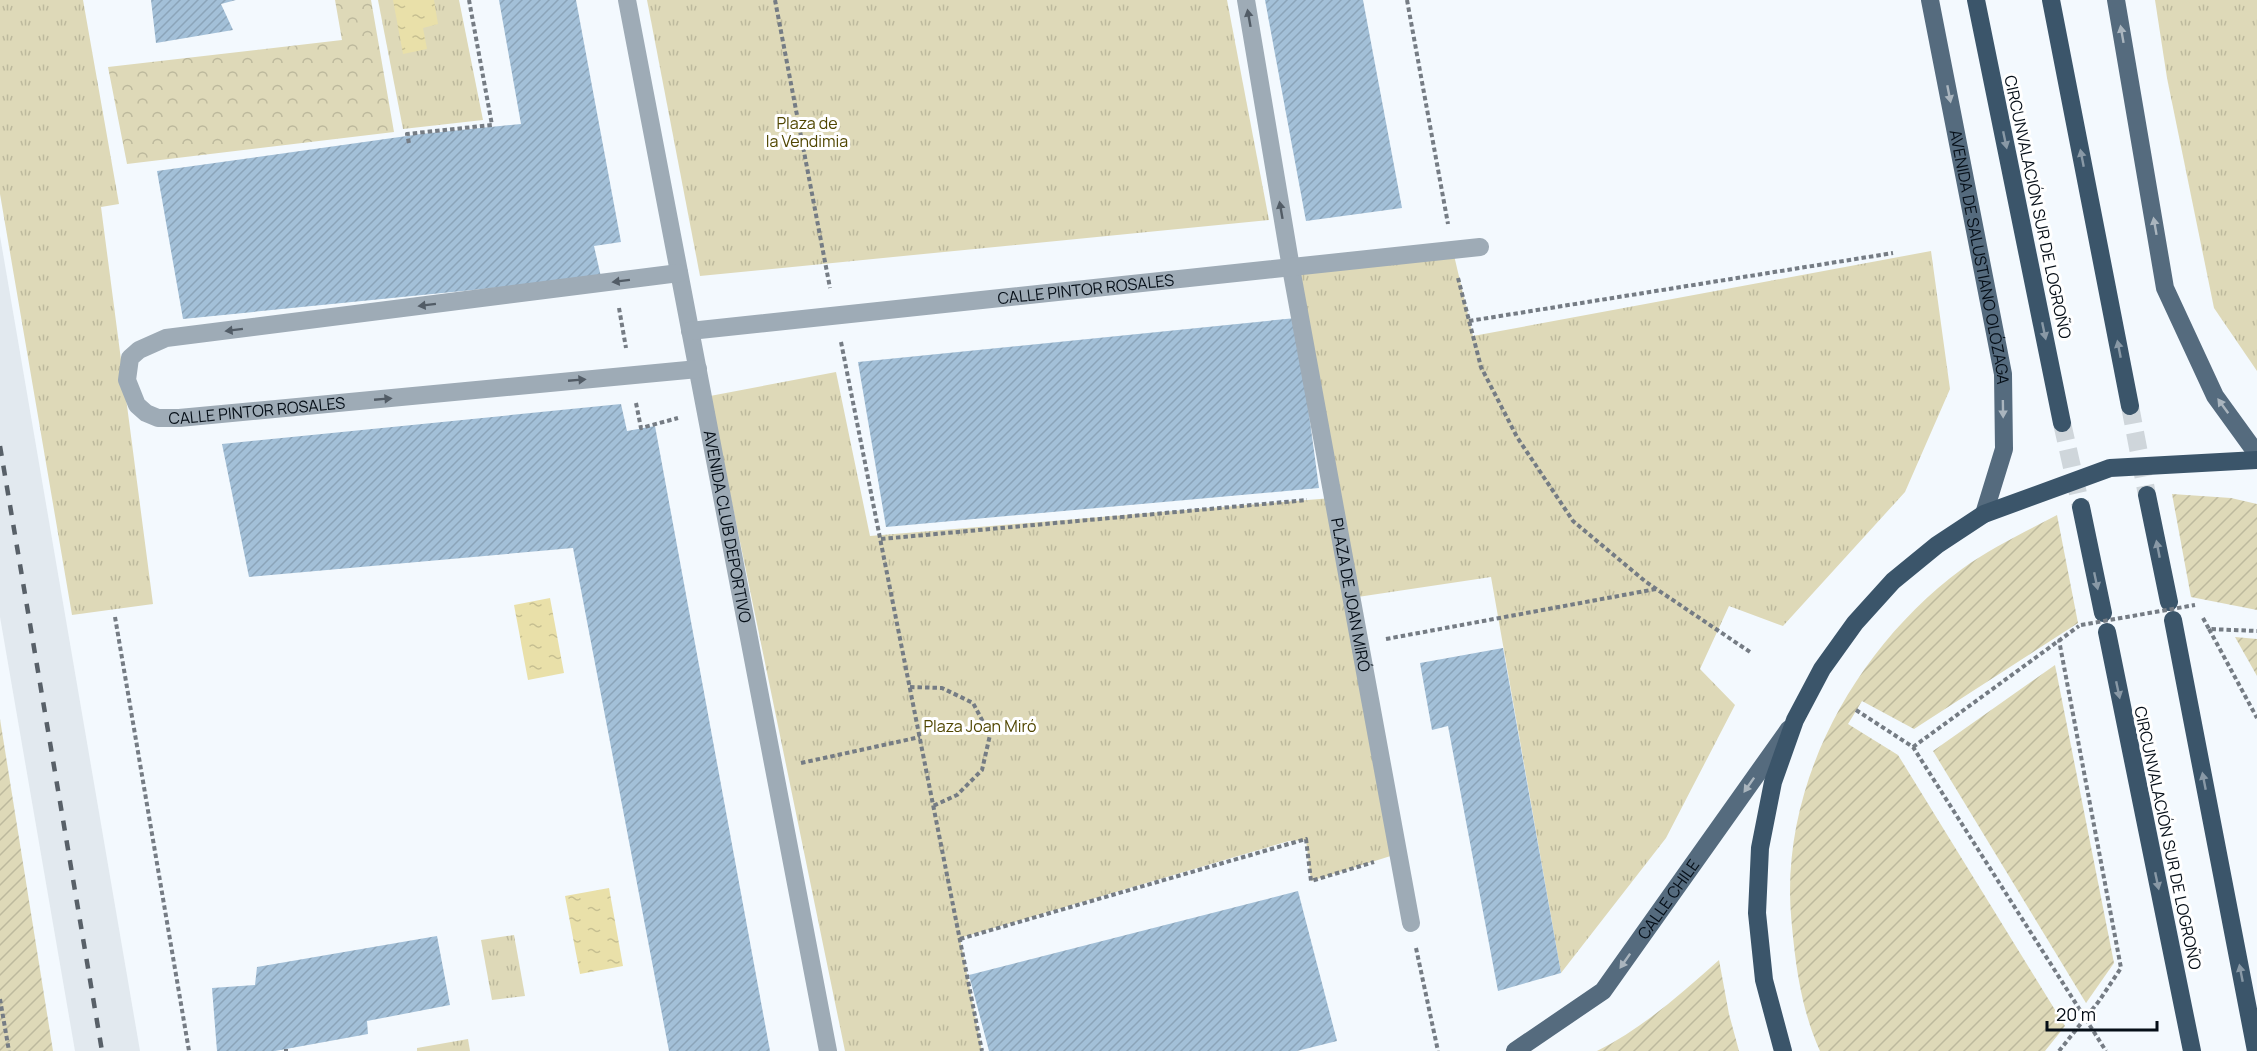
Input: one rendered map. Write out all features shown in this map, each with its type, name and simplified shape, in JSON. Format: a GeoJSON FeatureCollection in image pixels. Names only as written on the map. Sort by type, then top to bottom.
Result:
{"type":"FeatureCollection","features":[{"type":"Feature","properties":{"kind":"highway","name":"CIRCUNVALACIÓN SUR DE LOGROÑO"},"geometry":{"type":"LineString","coordinates":[[1976,0],[2062,423]]}},
{"type":"Feature","properties":{"kind":"highway"},"geometry":{"type":"LineString","coordinates":[[2051,0],[2130,406]]}},
{"type":"Feature","properties":{"kind":"highway"},"geometry":{"type":"LineString","coordinates":[[1783,1051],[1764,980],[1757,914],[1762,837],[1773,782],[1795,720],[1822,669],[1848,632],[1893,581],[1937,545],[1984,514],[2110,468],[2257,460]]}},
{"type":"Feature","properties":{"kind":"highway"},"geometry":{"type":"LineString","coordinates":[[2147,495],[2256,1051]]}},
{"type":"Feature","properties":{"kind":"highway"},"geometry":{"type":"LineString","coordinates":[[2080,507],[2103,613]]}},
{"type":"Feature","properties":{"kind":"highway","name":"CIRCUNVALACIÓN SUR DE LOGROÑO"},"geometry":{"type":"LineString","coordinates":[[2106,632],[2192,1051]]}},
{"type":"Feature","properties":{"kind":"main road","name":"AVENIDA DE SALUSTIANO OLÓZAGA"},"geometry":{"type":"LineString","coordinates":[[1930,0],[2003,374],[2004,449],[1984,514]]}},
{"type":"Feature","properties":{"kind":"main road"},"geometry":{"type":"LineString","coordinates":[[2116,0],[2165,288],[2215,396],[2257,454]]}},
{"type":"Feature","properties":{"kind":"main road","name":"CALLE CHILE"},"geometry":{"type":"LineString","coordinates":[[1515,1051],[1603,991],[1795,720]]}},
{"type":"Feature","properties":{"kind":"street","name":"AVENIDA CLUB DEPORTIVO"},"geometry":{"type":"LineString","coordinates":[[627,0],[828,1051]]}},
{"type":"Feature","properties":{"kind":"street"},"geometry":{"type":"LineString","coordinates":[[1246,0],[1291,268]]}},
{"type":"Feature","properties":{"kind":"street","name":"CALLE PINTOR ROSALES"},"geometry":{"type":"LineString","coordinates":[[690,331],[1480,247]]}},
{"type":"Feature","properties":{"kind":"street","name":"PLAZA DE JOAN MIRÓ"},"geometry":{"type":"LineString","coordinates":[[1291,268],[1396,854],[1411,923]]}},
{"type":"Feature","properties":{"kind":"street","name":"CALLE PINTOR ROSALES"},"geometry":{"type":"LineString","coordinates":[[679,273],[166,339],[139,350],[130,358],[127,381],[137,405],[146,413],[158,418],[179,418],[698,369]]}},
{"type":"Feature","properties":{"kind":"path"},"geometry":{"type":"LineString","coordinates":[[409,143],[407,134],[492,126],[469,0]]}},
{"type":"Feature","properties":{"kind":"path"},"geometry":{"type":"LineString","coordinates":[[775,0],[982,1051]]}},
{"type":"Feature","properties":{"kind":"path"},"geometry":{"type":"LineString","coordinates":[[1407,0],[1453,251],[1469,321],[1481,367],[1517,437],[1573,521],[1657,589],[1750,652]]}},
{"type":"Feature","properties":{"kind":"path"},"geometry":{"type":"LineString","coordinates":[[1469,321],[1893,253]]}},
{"type":"Feature","properties":{"kind":"path"},"geometry":{"type":"LineString","coordinates":[[614,282],[641,428],[706,411]]}},
{"type":"Feature","properties":{"kind":"path"},"geometry":{"type":"LineString","coordinates":[[880,539],[1332,498]]}},
{"type":"Feature","properties":{"kind":"path"},"geometry":{"type":"LineString","coordinates":[[1359,644],[1657,589]]}},
{"type":"Feature","properties":{"kind":"path"},"geometry":{"type":"LineString","coordinates":[[1913,747],[2081,625],[2195,604],[2257,717]]}},
{"type":"Feature","properties":{"kind":"path"},"geometry":{"type":"LineString","coordinates":[[115,617],[189,1051]]}},
{"type":"Feature","properties":{"kind":"path"},"geometry":{"type":"LineString","coordinates":[[2209,629],[2257,631]]}},
{"type":"Feature","properties":{"kind":"path"},"geometry":{"type":"LineString","coordinates":[[2059,640],[2121,968],[2059,1051]]}},
{"type":"Feature","properties":{"kind":"path"},"geometry":{"type":"LineString","coordinates":[[910,687],[942,688],[973,704],[990,735],[982,771],[957,795],[933,806]]}},
{"type":"Feature","properties":{"kind":"path"},"geometry":{"type":"LineString","coordinates":[[1856,710],[1913,747],[2106,1051]]}},
{"type":"Feature","properties":{"kind":"path"},"geometry":{"type":"LineString","coordinates":[[774,769],[920,737]]}},
{"type":"Feature","properties":{"kind":"path"},"geometry":{"type":"LineString","coordinates":[[960,939],[1305,839],[1311,881],[1396,854]]}},
{"type":"Feature","properties":{"kind":"path"},"geometry":{"type":"LineString","coordinates":[[1411,923],[1438,1051]]}},
{"type":"Feature","properties":{"kind":"path"},"geometry":{"type":"LineString","coordinates":[[0,999],[9,1051]]}},
{"type":"Feature","properties":{"kind":"shaded area"},"geometry":{"type":"Polygon","coordinates":[[[0,236],[140,1051],[75,1051],[0,617],[0,236]]]}},
{"type":"Feature","properties":{"kind":"green space"},"geometry":{"type":"Polygon","coordinates":[[[0,0],[83,0],[119,204],[101,207],[153,604],[72,615],[0,194],[0,0]]]}},
{"type":"Feature","properties":{"kind":"green space"},"geometry":{"type":"Polygon","coordinates":[[[335,0],[371,0],[394,132],[127,164],[108,67],[342,40],[335,0]]]}},
{"type":"Feature","properties":{"kind":"green space"},"geometry":{"type":"Polygon","coordinates":[[[378,0],[459,0],[483,120],[403,129],[378,0]]]}},
{"type":"Feature","properties":{"kind":"green space","name":"Plaza de la Vendimia"},"geometry":{"type":"Polygon","coordinates":[[[647,0],[1227,0],[1269,220],[700,276],[647,0]]]}},
{"type":"Feature","properties":{"kind":"green space"},"geometry":{"type":"Polygon","coordinates":[[[2155,0],[2257,0],[2257,371],[2214,308],[2167,78],[2155,0]]]}},
{"type":"Feature","properties":{"kind":"green space","name":"Plaza Joan Miró"},"geometry":{"type":"Polygon","coordinates":[[[1453,251],[1473,336],[1931,251],[1950,389],[1905,492],[1783,626],[1729,606],[1700,669],[1735,705],[1666,838],[1561,973],[1491,577],[1351,598],[1397,854],[1311,881],[1306,840],[1289,841],[960,938],[982,1051],[845,1051],[710,396],[836,372],[870,536],[1332,498],[1291,268],[1453,251]]]}},
{"type":"Feature","properties":{"kind":"green space"},"geometry":{"type":"Polygon","coordinates":[[[2172,494],[2231,498],[2257,504],[2257,610],[2191,597],[2172,494]]]}},
{"type":"Feature","properties":{"kind":"green space"},"geometry":{"type":"Polygon","coordinates":[[[2057,515],[2078,623],[1914,729],[1862,701],[1848,724],[1898,755],[2065,1026],[2045,1051],[1820,1051],[1806,1013],[1800,986],[1790,891],[1793,844],[1803,798],[1818,754],[1838,711],[1864,670],[1893,633],[1926,599],[1973,561],[2057,515]]]}},
{"type":"Feature","properties":{"kind":"green space"},"geometry":{"type":"Polygon","coordinates":[[[2235,637],[2257,639],[2257,676],[2235,637]]]}},
{"type":"Feature","properties":{"kind":"green space"},"geometry":{"type":"Polygon","coordinates":[[[2055,665],[2114,963],[2086,1003],[1933,751],[2055,665]]]}},
{"type":"Feature","properties":{"kind":"green space"},"geometry":{"type":"Polygon","coordinates":[[[0,719],[53,1051],[0,1051],[0,719]]]}},
{"type":"Feature","properties":{"kind":"green space"},"geometry":{"type":"Polygon","coordinates":[[[514,935],[525,996],[492,1000],[481,940],[514,935]]]}},
{"type":"Feature","properties":{"kind":"green space"},"geometry":{"type":"Polygon","coordinates":[[[1719,960],[1729,1014],[1739,1051],[1597,1051],[1646,1021],[1719,960]]]}},
{"type":"Feature","properties":{"kind":"green space"},"geometry":{"type":"Polygon","coordinates":[[[468,1039],[470,1051],[417,1051],[417,1048],[468,1039]]]}},
{"type":"Feature","properties":{"kind":"water"},"geometry":{"type":"Polygon","coordinates":[[[393,0],[434,0],[438,24],[423,28],[427,49],[403,54],[393,0]]]}},
{"type":"Feature","properties":{"kind":"water"},"geometry":{"type":"Polygon","coordinates":[[[550,598],[564,673],[528,680],[514,605],[550,598]]]}},
{"type":"Feature","properties":{"kind":"water"},"geometry":{"type":"Polygon","coordinates":[[[609,888],[623,966],[580,974],[565,896],[609,888]]]}},
{"type":"Feature","properties":{"kind":"building"},"geometry":{"type":"Polygon","coordinates":[[[151,0],[236,0],[221,4],[233,30],[156,43],[151,0]]]}},
{"type":"Feature","properties":{"kind":"building"},"geometry":{"type":"Polygon","coordinates":[[[499,0],[576,0],[621,242],[594,246],[601,277],[183,319],[157,171],[421,134],[521,124],[499,0]]]}},
{"type":"Feature","properties":{"kind":"building"},"geometry":{"type":"Polygon","coordinates":[[[1265,0],[1363,0],[1402,208],[1306,221],[1265,0]]]}},
{"type":"Feature","properties":{"kind":"building"},"geometry":{"type":"Polygon","coordinates":[[[1296,318],[1319,488],[886,527],[858,362],[1296,318]]]}},
{"type":"Feature","properties":{"kind":"building"},"geometry":{"type":"Polygon","coordinates":[[[621,404],[627,431],[655,426],[770,1051],[669,1051],[573,548],[249,577],[222,444],[621,404]]]}},
{"type":"Feature","properties":{"kind":"building"},"geometry":{"type":"Polygon","coordinates":[[[1503,648],[1561,973],[1498,991],[1448,726],[1432,730],[1420,663],[1503,648]]]}},
{"type":"Feature","properties":{"kind":"building"},"geometry":{"type":"Polygon","coordinates":[[[1298,891],[1337,1041],[1297,1051],[989,1051],[969,975],[1298,891]]]}},
{"type":"Feature","properties":{"kind":"building"},"geometry":{"type":"Polygon","coordinates":[[[437,936],[450,1005],[367,1021],[368,1034],[275,1051],[217,1051],[212,988],[255,985],[257,967],[437,936]]]}},
{"type":"Feature","properties":{"kind":"tunnel"},"geometry":{"type":"LineString","coordinates":[[2130,406],[2147,495]]}},
{"type":"Feature","properties":{"kind":"tunnel"},"geometry":{"type":"LineString","coordinates":[[2062,423],[2081,507]]}},
{"type":"Feature","properties":{"kind":"railway"},"geometry":{"type":"LineString","coordinates":[[0,446],[102,1051]]}}]}
